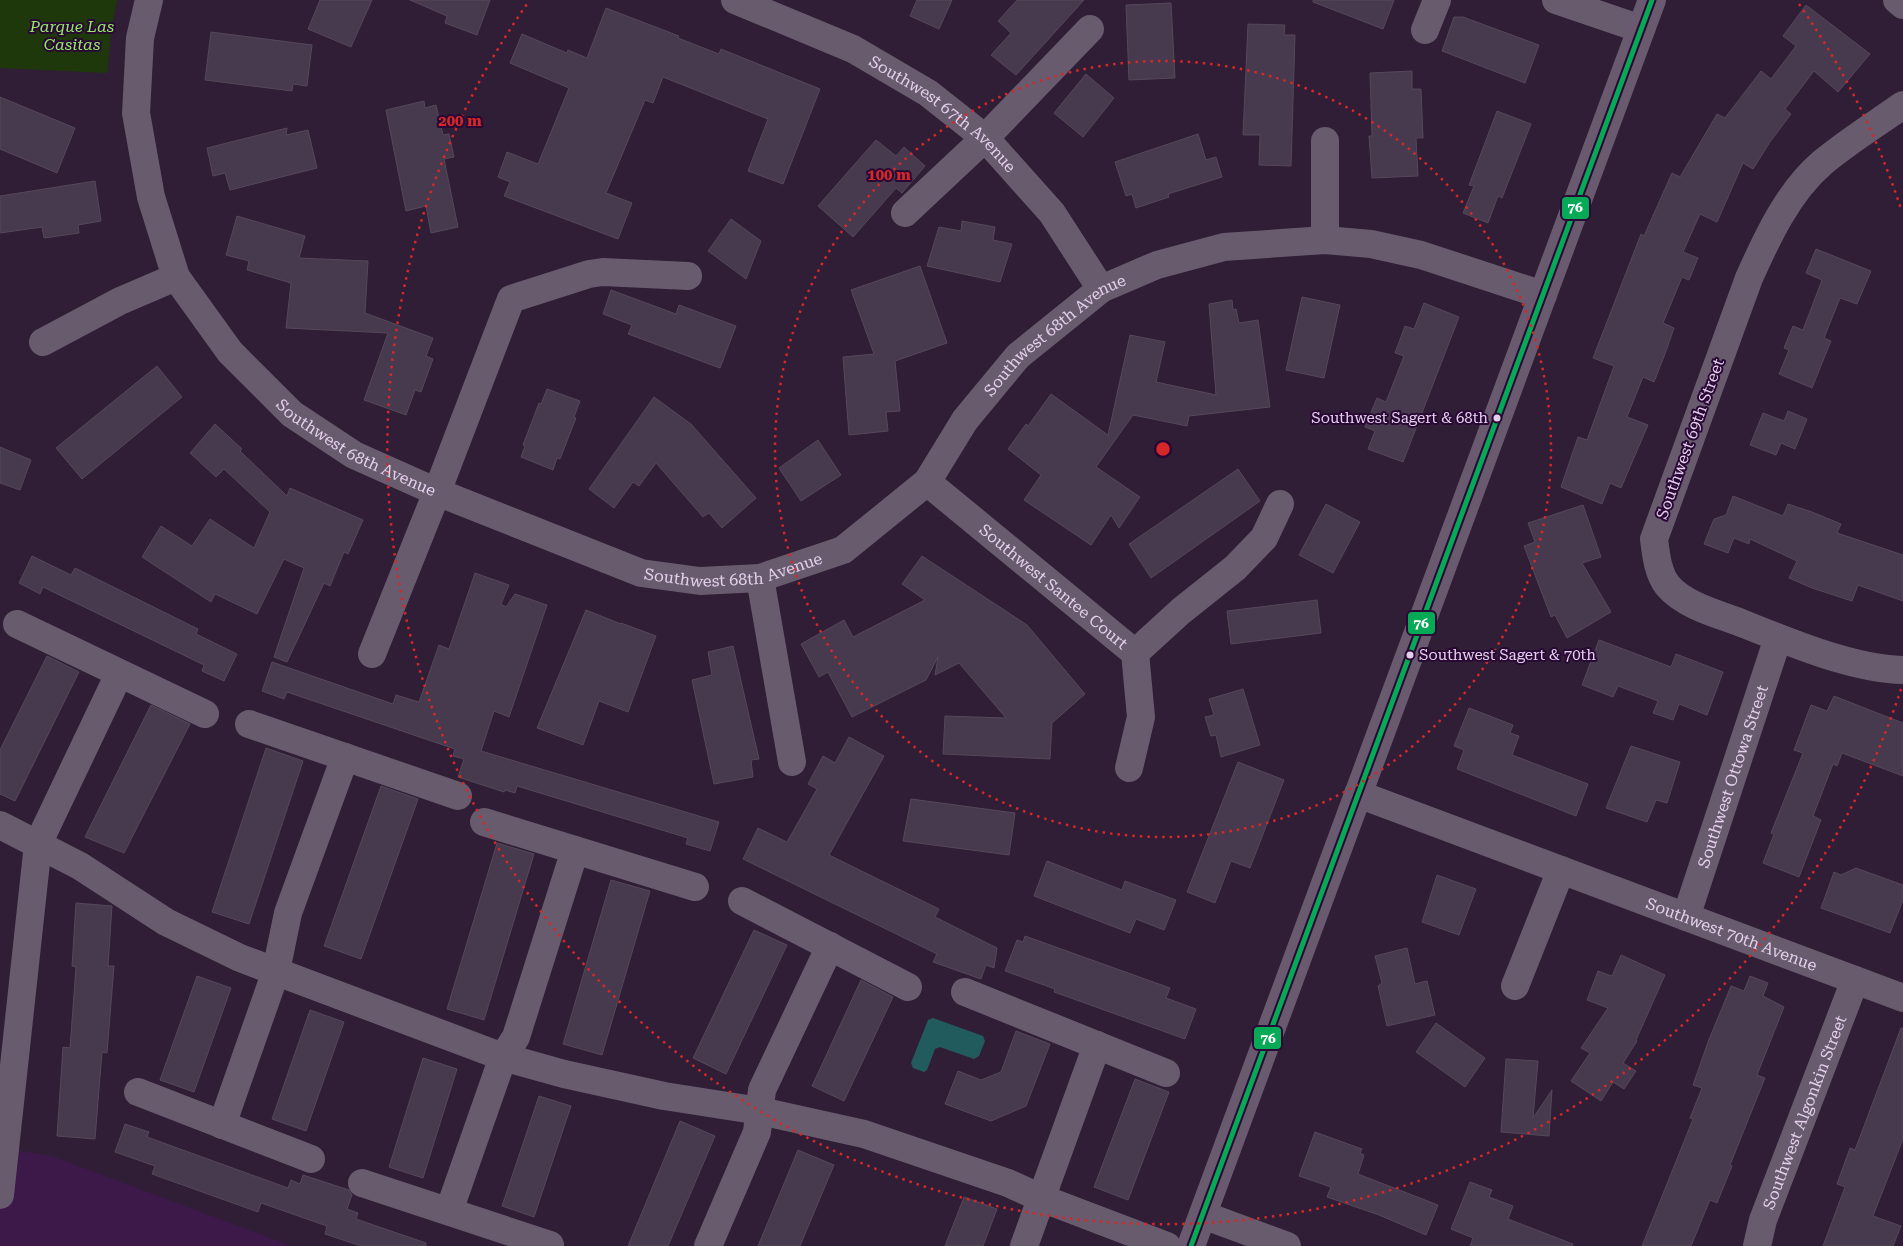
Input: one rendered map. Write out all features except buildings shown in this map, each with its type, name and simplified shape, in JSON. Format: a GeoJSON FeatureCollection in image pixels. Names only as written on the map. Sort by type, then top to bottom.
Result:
{"type":"FeatureCollection","features":[{"type":"Feature","properties":{"kind":"main road"},"geometry":{"type":"LineString","coordinates":[[1191,1246],[1652,0]]}},
{"type":"Feature","properties":{"kind":"street","name":"Southwest 68th Avenue"},"geometry":{"type":"LineString","coordinates":[[149,0],[140,38],[136,113],[151,197],[176,277],[230,352],[292,414],[354,454],[437,492],[641,573],[700,581],[760,578],[843,550],[928,482],[965,420],[1018,356],[1101,289],[1157,265],[1224,247],[1325,240],[1371,244],[1421,255],[1543,295]]}},
{"type":"Feature","properties":{"kind":"street","name":"Southwest 67th Avenue"},"geometry":{"type":"LineString","coordinates":[[735,0],[853,49],[928,94],[985,138],[1052,212],[1101,289]]}},
{"type":"Feature","properties":{"kind":"street"},"geometry":{"type":"LineString","coordinates":[[1425,30],[1437,0]]}},
{"type":"Feature","properties":{"kind":"street"},"geometry":{"type":"LineString","coordinates":[[1556,0],[1641,28]]}},
{"type":"Feature","properties":{"kind":"street"},"geometry":{"type":"LineString","coordinates":[[1897,0],[1903,6]]}},
{"type":"Feature","properties":{"kind":"street"},"geometry":{"type":"LineString","coordinates":[[905,213],[985,138],[1090,29]]}},
{"type":"Feature","properties":{"kind":"street","name":"Southwest 69th Street"},"geometry":{"type":"LineString","coordinates":[[1903,105],[1822,164],[1782,212],[1749,278],[1654,539],[1657,563],[1668,586],[1689,602],[1778,638],[1836,658],[1890,670],[1903,670]]}},
{"type":"Feature","properties":{"kind":"street"},"geometry":{"type":"LineString","coordinates":[[1325,141],[1325,240]]}},
{"type":"Feature","properties":{"kind":"street"},"geometry":{"type":"LineString","coordinates":[[372,654],[511,299],[589,274],[603,272],[688,276]]}},
{"type":"Feature","properties":{"kind":"street"},"geometry":{"type":"LineString","coordinates":[[44,342],[120,301],[176,277]]}},
{"type":"Feature","properties":{"kind":"street","name":"Southwest Santee Court"},"geometry":{"type":"LineString","coordinates":[[928,482],[1135,653],[1141,717],[1129,768]]}},
{"type":"Feature","properties":{"kind":"street"},"geometry":{"type":"LineString","coordinates":[[1135,653],[1181,611],[1235,568],[1264,538],[1280,504]]}},
{"type":"Feature","properties":{"kind":"street"},"geometry":{"type":"LineString","coordinates":[[760,578],[792,762]]}},
{"type":"Feature","properties":{"kind":"street"},"geometry":{"type":"LineString","coordinates":[[17,624],[205,714]]}},
{"type":"Feature","properties":{"kind":"street","name":"Southwest Ottowa Street"},"geometry":{"type":"LineString","coordinates":[[1686,917],[1778,638]]}},
{"type":"Feature","properties":{"kind":"street"},"geometry":{"type":"LineString","coordinates":[[0,1195],[38,844],[119,674]]}},
{"type":"Feature","properties":{"kind":"street"},"geometry":{"type":"LineString","coordinates":[[249,724],[458,796]]}},
{"type":"Feature","properties":{"kind":"street"},"geometry":{"type":"LineString","coordinates":[[222,1125],[276,971],[288,913],[345,757]]}},
{"type":"Feature","properties":{"kind":"street","name":"Southwest 70th Avenue"},"geometry":{"type":"LineString","coordinates":[[1358,794],[1903,998]]}},
{"type":"Feature","properties":{"kind":"street"},"geometry":{"type":"LineString","coordinates":[[484,822],[695,887]]}},
{"type":"Feature","properties":{"kind":"street"},"geometry":{"type":"LineString","coordinates":[[0,825],[80,866],[166,922],[240,958],[503,1057],[564,1074],[664,1096],[760,1111],[864,1134],[1008,1183],[1041,1198],[1167,1246]]}},
{"type":"Feature","properties":{"kind":"street"},"geometry":{"type":"LineString","coordinates":[[449,1211],[503,1057],[516,1037],[575,850]]}},
{"type":"Feature","properties":{"kind":"street"},"geometry":{"type":"LineString","coordinates":[[1515,986],[1561,870]]}},
{"type":"Feature","properties":{"kind":"street"},"geometry":{"type":"LineString","coordinates":[[742,901],[908,987]]}},
{"type":"Feature","properties":{"kind":"street"},"geometry":{"type":"LineString","coordinates":[[708,1246],[756,1132],[762,1090],[830,946]]}},
{"type":"Feature","properties":{"kind":"street","name":"Southwest Algonkin Street"},"geometry":{"type":"LineString","coordinates":[[1757,1246],[1763,1220],[1855,980]]}},
{"type":"Feature","properties":{"kind":"street"},"geometry":{"type":"LineString","coordinates":[[965,992],[1166,1073]]}},
{"type":"Feature","properties":{"kind":"street"},"geometry":{"type":"LineString","coordinates":[[1024,1246],[1097,1045]]}},
{"type":"Feature","properties":{"kind":"street"},"geometry":{"type":"LineString","coordinates":[[138,1092],[311,1159]]}},
{"type":"Feature","properties":{"kind":"street"},"geometry":{"type":"LineString","coordinates":[[362,1182],[550,1245]]}},
{"type":"Feature","properties":{"kind":"street"},"geometry":{"type":"LineString","coordinates":[[1203,1214],[1287,1246]]}},
{"type":"Feature","properties":{"kind":"shaded area"},"geometry":{"type":"Polygon","coordinates":[[[933,1018],[983,1036],[985,1041],[979,1056],[974,1059],[940,1047],[935,1049],[927,1070],[924,1072],[913,1068],[911,1063],[928,1020],[933,1018]]]}},
{"type":"Feature","properties":{"kind":"shaded area"},"geometry":{"type":"Polygon","coordinates":[[[0,1148],[52,1156],[292,1246],[0,1246],[0,1148]]]}},
{"type":"Feature","properties":{"kind":"green space","name":"Parque Las Casitas"},"geometry":{"type":"Polygon","coordinates":[[[0,0],[117,0],[111,32],[107,73],[0,68],[0,0]]]}},
{"type":"Feature","properties":{"kind":"transit line","name":"76"},"geometry":{"type":"LineString","coordinates":[[1191,1246],[1652,0]]}},
{"type":"Feature","properties":{"kind":"place","name":"Southwest Sagert & 68th"},"geometry":{"type":"Point","coordinates":[1497,418]}},
{"type":"Feature","properties":{"kind":"place","name":"Southwest Sagert & 70th"},"geometry":{"type":"Point","coordinates":[1410,655]}}]}
